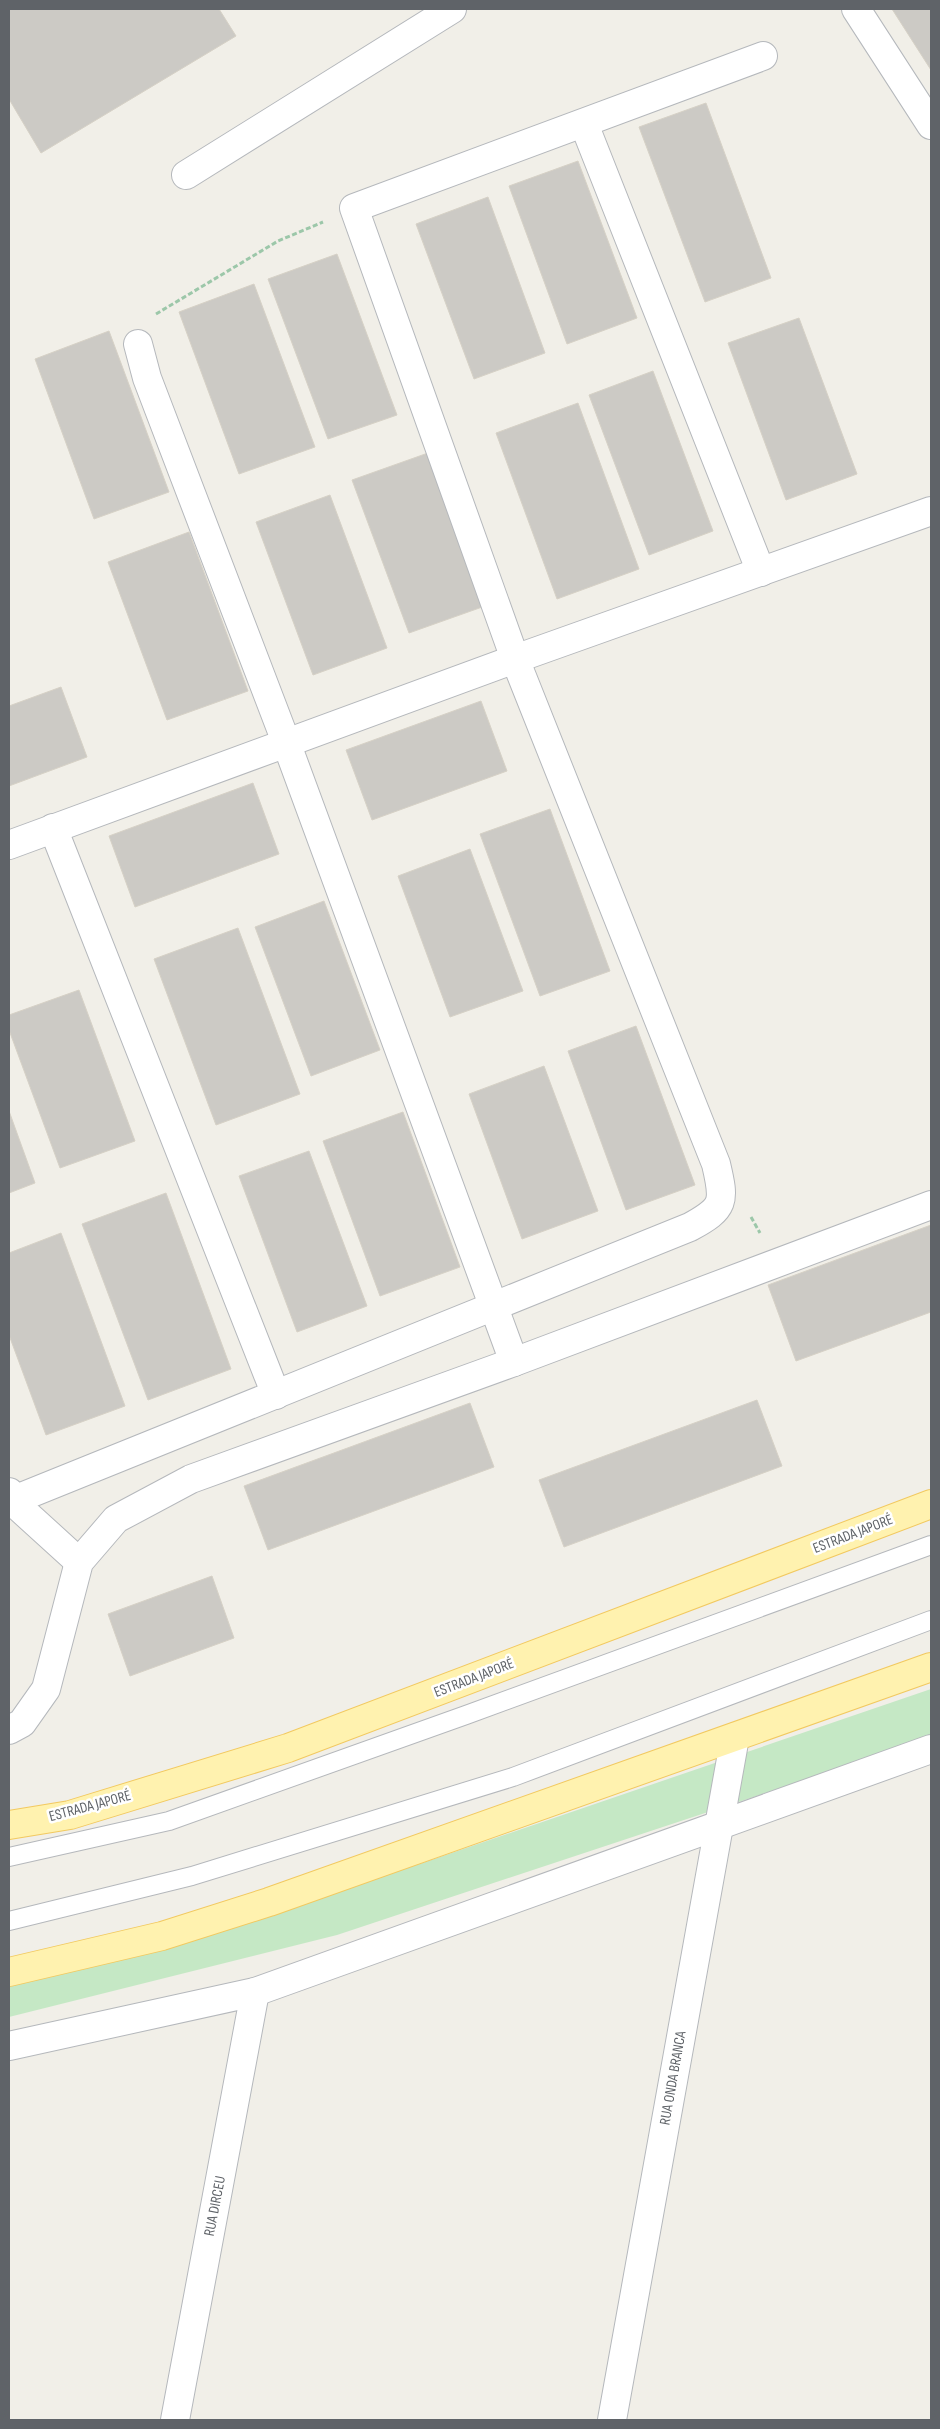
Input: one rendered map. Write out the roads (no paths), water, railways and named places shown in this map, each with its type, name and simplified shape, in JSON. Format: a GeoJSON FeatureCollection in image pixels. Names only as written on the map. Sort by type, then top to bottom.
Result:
{"type":"FeatureCollection","features":[{"type":"Feature","properties":{"kind":"main road","name":"ESTRADA JAPORÉ"},"geometry":{"type":"LineString","coordinates":[[9,1825],[70,1815],[288,1748],[931,1504]]}},
{"type":"Feature","properties":{"kind":"main road"},"geometry":{"type":"LineString","coordinates":[[9,1972],[162,1936],[269,1902],[931,1667]]}},
{"type":"Feature","properties":{"kind":"street"},"geometry":{"type":"LineString","coordinates":[[186,175],[452,9]]}},
{"type":"Feature","properties":{"kind":"street"},"geometry":{"type":"LineString","coordinates":[[856,9],[931,125]]}},
{"type":"Feature","properties":{"kind":"street"},"geometry":{"type":"LineString","coordinates":[[79,1562],[10,1499],[276,1395],[690,1227],[713,1215],[719,1204],[722,1189],[716,1164],[516,659],[354,208],[763,56]]}},
{"type":"Feature","properties":{"kind":"street"},"geometry":{"type":"LineString","coordinates":[[584,124],[761,572]]}},
{"type":"Feature","properties":{"kind":"street"},"geometry":{"type":"LineString","coordinates":[[138,344],[150,387],[286,742],[514,1362]]}},
{"type":"Feature","properties":{"kind":"street"},"geometry":{"type":"LineString","coordinates":[[9,845],[286,742],[931,512]]}},
{"type":"Feature","properties":{"kind":"street"},"geometry":{"type":"LineString","coordinates":[[53,828],[276,1395]]}},
{"type":"Feature","properties":{"kind":"street"},"geometry":{"type":"LineString","coordinates":[[9,1730],[22,1724],[46,1689],[79,1562],[116,1519],[191,1479],[514,1362],[931,1205]]}},
{"type":"Feature","properties":{"kind":"street","name":"RUA ONDA BRANCA"},"geometry":{"type":"LineString","coordinates":[[612,2420],[735,1737]]}},
{"type":"Feature","properties":{"kind":"street"},"geometry":{"type":"LineString","coordinates":[[9,2046],[255,1992],[931,1749]]}},
{"type":"Feature","properties":{"kind":"street","name":"RUA DIRCEU"},"geometry":{"type":"LineString","coordinates":[[175,2420],[255,1992]]}},
{"type":"Feature","properties":{"kind":"lane"},"geometry":{"type":"LineString","coordinates":[[9,1857],[169,1820],[476,1712],[931,1545]]}},
{"type":"Feature","properties":{"kind":"lane"},"geometry":{"type":"LineString","coordinates":[[9,1921],[192,1876],[513,1777],[931,1620]]}}]}
